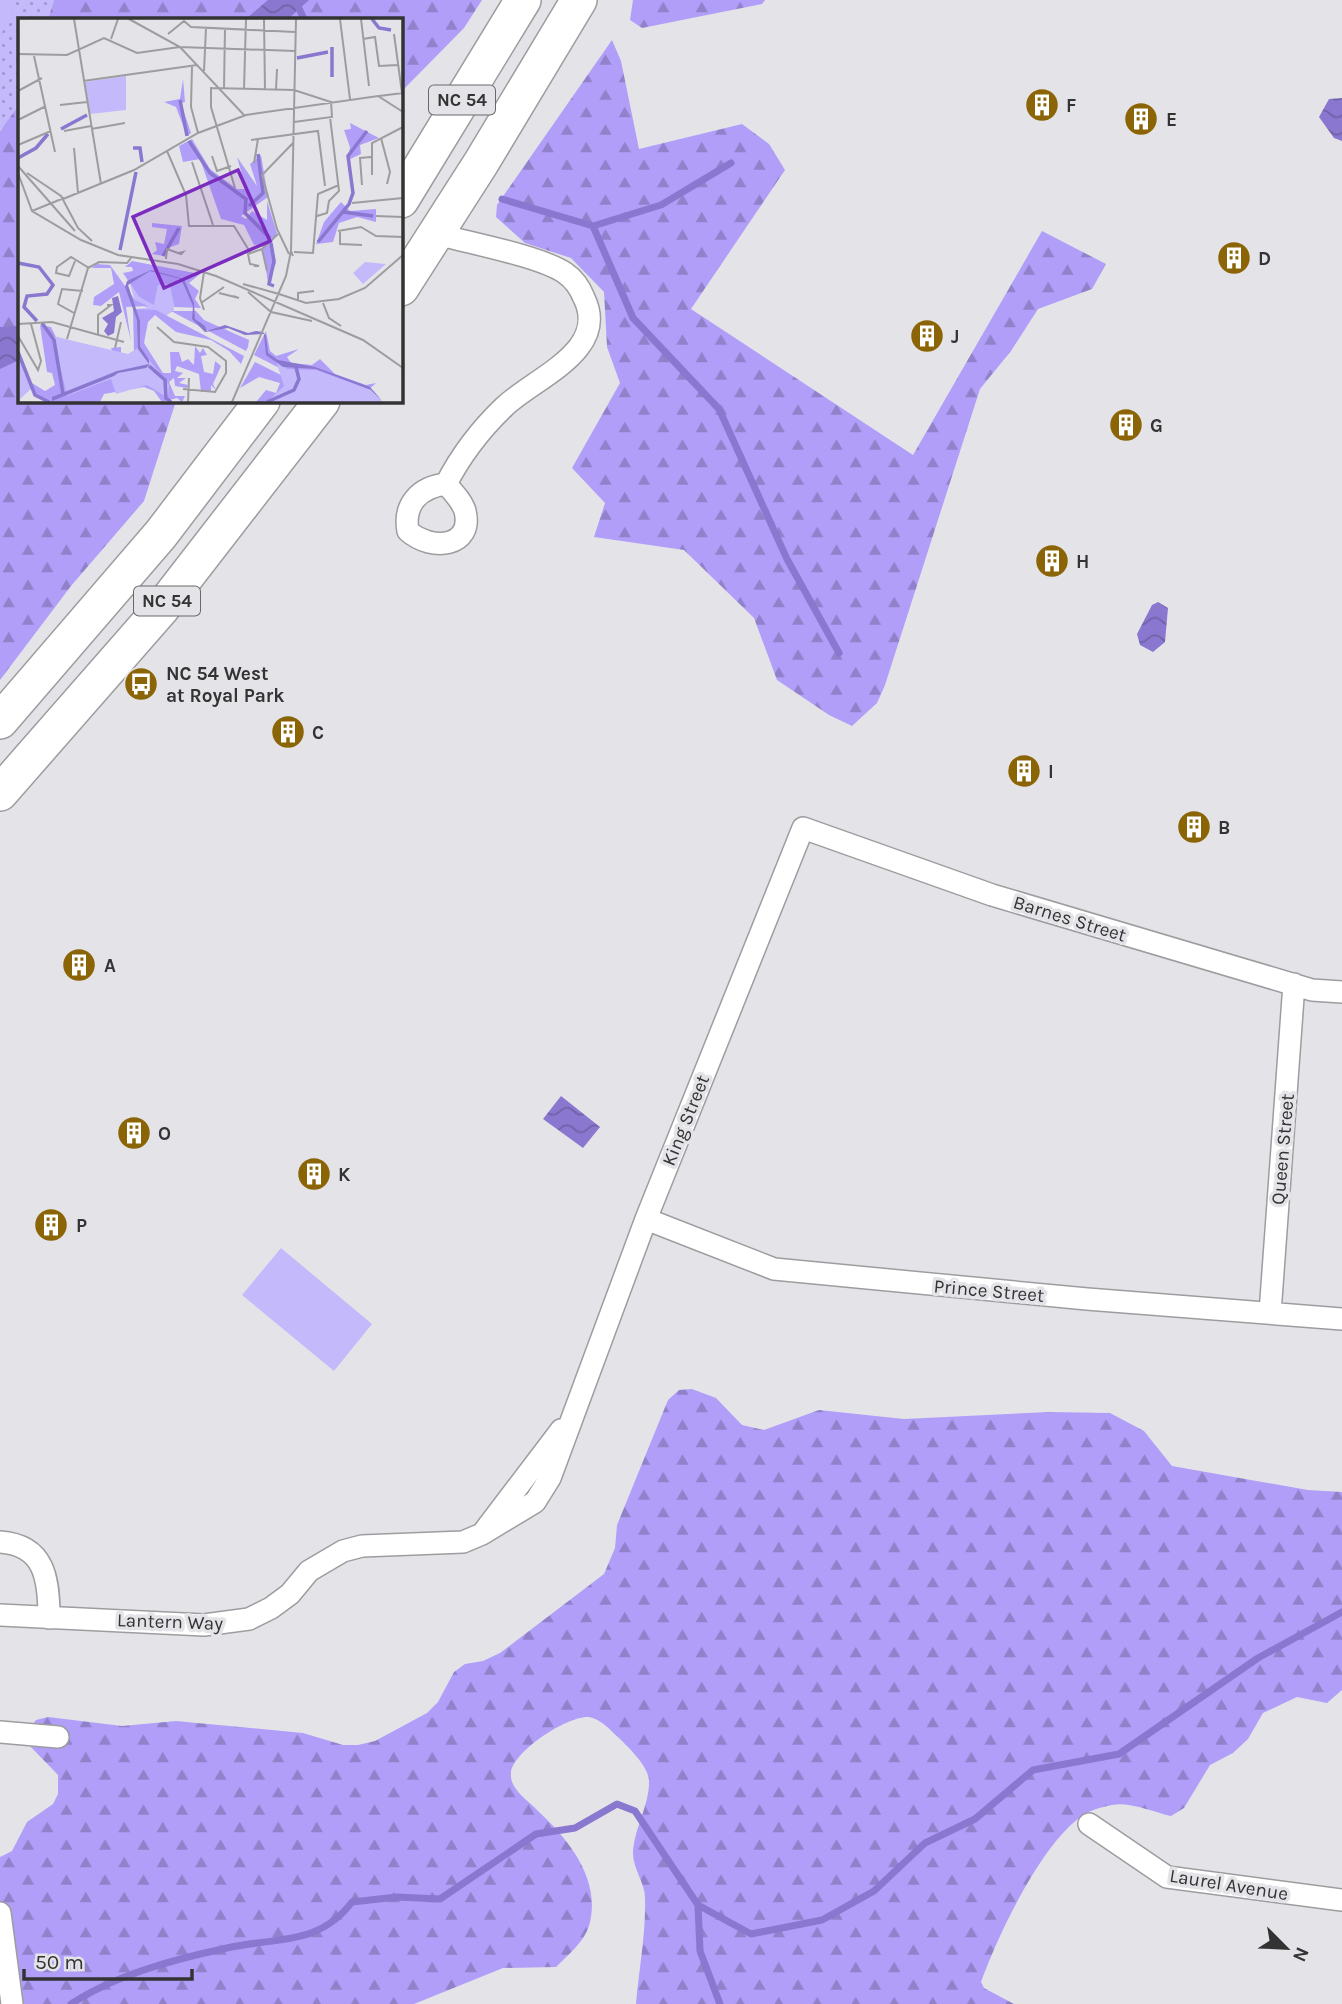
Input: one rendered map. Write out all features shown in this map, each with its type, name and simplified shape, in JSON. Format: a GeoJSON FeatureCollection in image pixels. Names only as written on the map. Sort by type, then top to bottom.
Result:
{"type":"FeatureCollection","features":[{"type":"Feature","properties":{"kind":"highway","name":"NC 54"},"geometry":{"type":"LineString","coordinates":[[402,198],[523,0]]}},
{"type":"Feature","properties":{"kind":"highway","name":"NC 54"},"geometry":{"type":"LineString","coordinates":[[402,286],[437,234],[579,0]]}},
{"type":"Feature","properties":{"kind":"highway","name":"NC 54"},"geometry":{"type":"LineString","coordinates":[[0,721],[111,595],[261,402]]}},
{"type":"Feature","properties":{"kind":"highway","name":"NC 54"},"geometry":{"type":"LineString","coordinates":[[7,785],[161,609],[321,402]]}},
{"type":"Feature","properties":{"kind":"highway"},"geometry":{"type":"LineString","coordinates":[[7,785],[31,724],[154,570],[208,473]]}},
{"type":"Feature","properties":{"kind":"street"},"geometry":{"type":"LineString","coordinates":[[437,234],[537,260],[565,273],[574,281],[587,304],[591,326],[584,342],[573,354],[505,406],[472,441],[446,484]]}},
{"type":"Feature","properties":{"kind":"street","name":"Barnes Street"},"geometry":{"type":"LineString","coordinates":[[803,828],[992,895],[1312,990],[1342,992]]}},
{"type":"Feature","properties":{"kind":"street","name":"King Street"},"geometry":{"type":"LineString","coordinates":[[572,1415],[646,1219],[803,828]]}},
{"type":"Feature","properties":{"kind":"street","name":"Queen Street"},"geometry":{"type":"LineString","coordinates":[[1270,1313],[1294,984]]}},
{"type":"Feature","properties":{"kind":"street","name":"Prince Street"},"geometry":{"type":"LineString","coordinates":[[646,1219],[774,1269],[1342,1319]]}},
{"type":"Feature","properties":{"kind":"street","name":"Lantern Way"},"geometry":{"type":"LineString","coordinates":[[0,1615],[229,1624],[271,1608],[289,1594],[309,1571],[343,1551],[362,1546],[463,1542],[482,1534],[572,1415]]}},
{"type":"Feature","properties":{"kind":"street"},"geometry":{"type":"LineString","coordinates":[[0,1542],[18,1543],[39,1559],[49,1591],[49,1618]]}},
{"type":"Feature","properties":{"kind":"street"},"geometry":{"type":"LineString","coordinates":[[0,1732],[58,1737]]}},
{"type":"Feature","properties":{"kind":"street","name":"Laurel Avenue"},"geometry":{"type":"LineString","coordinates":[[1089,1825],[1167,1877],[1342,1900]]}},
{"type":"Feature","properties":{"kind":"street"},"geometry":{"type":"LineString","coordinates":[[0,1913],[12,2004]]}},
{"type":"Feature","properties":{"kind":"shaded area"},"geometry":{"type":"Polygon","coordinates":[[[0,0],[54,0],[48,18],[18,18],[18,108],[0,130],[0,0]]]}},
{"type":"Feature","properties":{"kind":"shaded area"},"geometry":{"type":"Polygon","coordinates":[[[0,0],[17,0],[0,37],[0,0]]]}},
{"type":"Feature","properties":{"kind":"shaded area"},"geometry":{"type":"Polygon","coordinates":[[[281,1248],[372,1324],[334,1371],[242,1295],[281,1248]]]}},
{"type":"Feature","properties":{"kind":"green space"},"geometry":{"type":"Polygon","coordinates":[[[54,0],[482,0],[464,28],[402,91],[402,18],[48,18],[54,0]]]}},
{"type":"Feature","properties":{"kind":"green space"},"geometry":{"type":"Polygon","coordinates":[[[633,0],[765,0],[762,4],[642,28],[630,20],[633,0]]]}},
{"type":"Feature","properties":{"kind":"green space"},"geometry":{"type":"Polygon","coordinates":[[[612,40],[621,61],[639,149],[742,124],[769,144],[785,170],[691,309],[913,455],[1042,231],[1106,264],[1092,289],[1038,309],[1011,351],[980,389],[885,685],[877,703],[852,726],[829,715],[777,680],[754,618],[684,550],[594,537],[605,503],[572,468],[620,383],[607,347],[604,292],[571,258],[525,243],[496,217],[497,205],[612,40]]]}},
{"type":"Feature","properties":{"kind":"green space"},"geometry":{"type":"Polygon","coordinates":[[[18,106],[18,402],[176,402],[144,501],[71,586],[0,680],[0,131],[18,106]]]}},
{"type":"Feature","properties":{"kind":"green space"},"geometry":{"type":"Polygon","coordinates":[[[692,1389],[716,1398],[742,1425],[764,1430],[819,1410],[904,1419],[1049,1412],[1110,1413],[1144,1431],[1172,1466],[1308,1490],[1342,1492],[1342,1690],[1327,1703],[1297,1697],[1263,1713],[1248,1739],[1233,1753],[1210,1765],[1184,1808],[1171,1816],[1118,1804],[1088,1812],[1067,1829],[1051,1847],[1023,1892],[998,1940],[981,1982],[984,1988],[1014,2004],[636,2004],[645,1898],[633,1853],[649,1780],[642,1763],[628,1747],[605,1725],[589,1717],[568,1722],[542,1736],[521,1755],[511,1773],[516,1789],[550,1822],[571,1848],[587,1877],[591,1893],[592,1909],[587,1932],[556,1967],[503,1968],[414,2004],[0,2004],[0,1857],[12,1851],[27,1822],[53,1804],[58,1794],[58,1775],[28,1744],[29,1729],[36,1720],[48,1717],[122,1726],[176,1721],[303,1733],[343,1745],[375,1741],[427,1713],[438,1702],[454,1672],[465,1664],[483,1661],[500,1653],[604,1574],[615,1548],[617,1525],[668,1400],[679,1390],[692,1389]]]}},
{"type":"Feature","properties":{"kind":"water"},"geometry":{"type":"Polygon","coordinates":[[[268,0],[309,0],[289,18],[247,18],[268,0]]]}},
{"type":"Feature","properties":{"kind":"water"},"geometry":{"type":"Polygon","coordinates":[[[1342,98],[1342,141],[1334,138],[1319,117],[1329,99],[1342,98]]]}},
{"type":"Feature","properties":{"kind":"water"},"geometry":{"type":"Polygon","coordinates":[[[18,326],[18,360],[0,369],[0,327],[18,326]]]}},
{"type":"Feature","properties":{"kind":"water"},"geometry":{"type":"Polygon","coordinates":[[[1158,602],[1168,608],[1165,642],[1153,652],[1140,645],[1137,634],[1152,605],[1158,602]]]}},
{"type":"Feature","properties":{"kind":"water"},"geometry":{"type":"Polygon","coordinates":[[[561,1096],[600,1127],[583,1148],[543,1119],[561,1096]]]}},
{"type":"Feature","properties":{"kind":"waterway"},"geometry":{"type":"LineString","coordinates":[[295,0],[304,18]]}},
{"type":"Feature","properties":{"kind":"waterway"},"geometry":{"type":"LineString","coordinates":[[593,226],[661,205],[731,163]]}},
{"type":"Feature","properties":{"kind":"waterway"},"geometry":{"type":"LineString","coordinates":[[502,199],[593,226],[633,318],[719,409],[787,559],[839,653]]}},
{"type":"Feature","properties":{"kind":"waterway"},"geometry":{"type":"LineString","coordinates":[[71,2004],[126,1976],[166,1963],[227,1948],[311,1933],[339,1916],[352,1902],[397,1897],[440,1899],[536,1834],[575,1828],[617,1804],[635,1811],[698,1905],[751,1934],[822,1920],[874,1891],[925,1843],[975,1819],[1033,1770],[1119,1754],[1258,1658],[1342,1612]]}},
{"type":"Feature","properties":{"kind":"waterway"},"geometry":{"type":"LineString","coordinates":[[698,1905],[700,1951],[720,2004]]}},
{"type":"Feature","properties":{"kind":"place","name":"F"},"geometry":{"type":"Point","coordinates":[1042,105]}},
{"type":"Feature","properties":{"kind":"place","name":"E"},"geometry":{"type":"Point","coordinates":[1141,119]}},
{"type":"Feature","properties":{"kind":"place","name":"D"},"geometry":{"type":"Point","coordinates":[1234,258]}},
{"type":"Feature","properties":{"kind":"place","name":"J"},"geometry":{"type":"Point","coordinates":[927,336]}},
{"type":"Feature","properties":{"kind":"place","name":"G"},"geometry":{"type":"Point","coordinates":[1126,425]}},
{"type":"Feature","properties":{"kind":"place","name":"H"},"geometry":{"type":"Point","coordinates":[1052,561]}},
{"type":"Feature","properties":{"kind":"place","name":"NC 54 West at Royal Park"},"geometry":{"type":"Point","coordinates":[141,684]}},
{"type":"Feature","properties":{"kind":"place","name":"C"},"geometry":{"type":"Point","coordinates":[288,732]}},
{"type":"Feature","properties":{"kind":"place","name":"I"},"geometry":{"type":"Point","coordinates":[1024,771]}},
{"type":"Feature","properties":{"kind":"place","name":"B"},"geometry":{"type":"Point","coordinates":[1194,827]}},
{"type":"Feature","properties":{"kind":"place","name":"A"},"geometry":{"type":"Point","coordinates":[79,965]}},
{"type":"Feature","properties":{"kind":"place","name":"O"},"geometry":{"type":"Point","coordinates":[134,1133]}},
{"type":"Feature","properties":{"kind":"place","name":"K"},"geometry":{"type":"Point","coordinates":[314,1174]}},
{"type":"Feature","properties":{"kind":"place","name":"P"},"geometry":{"type":"Point","coordinates":[51,1225]}}]}
